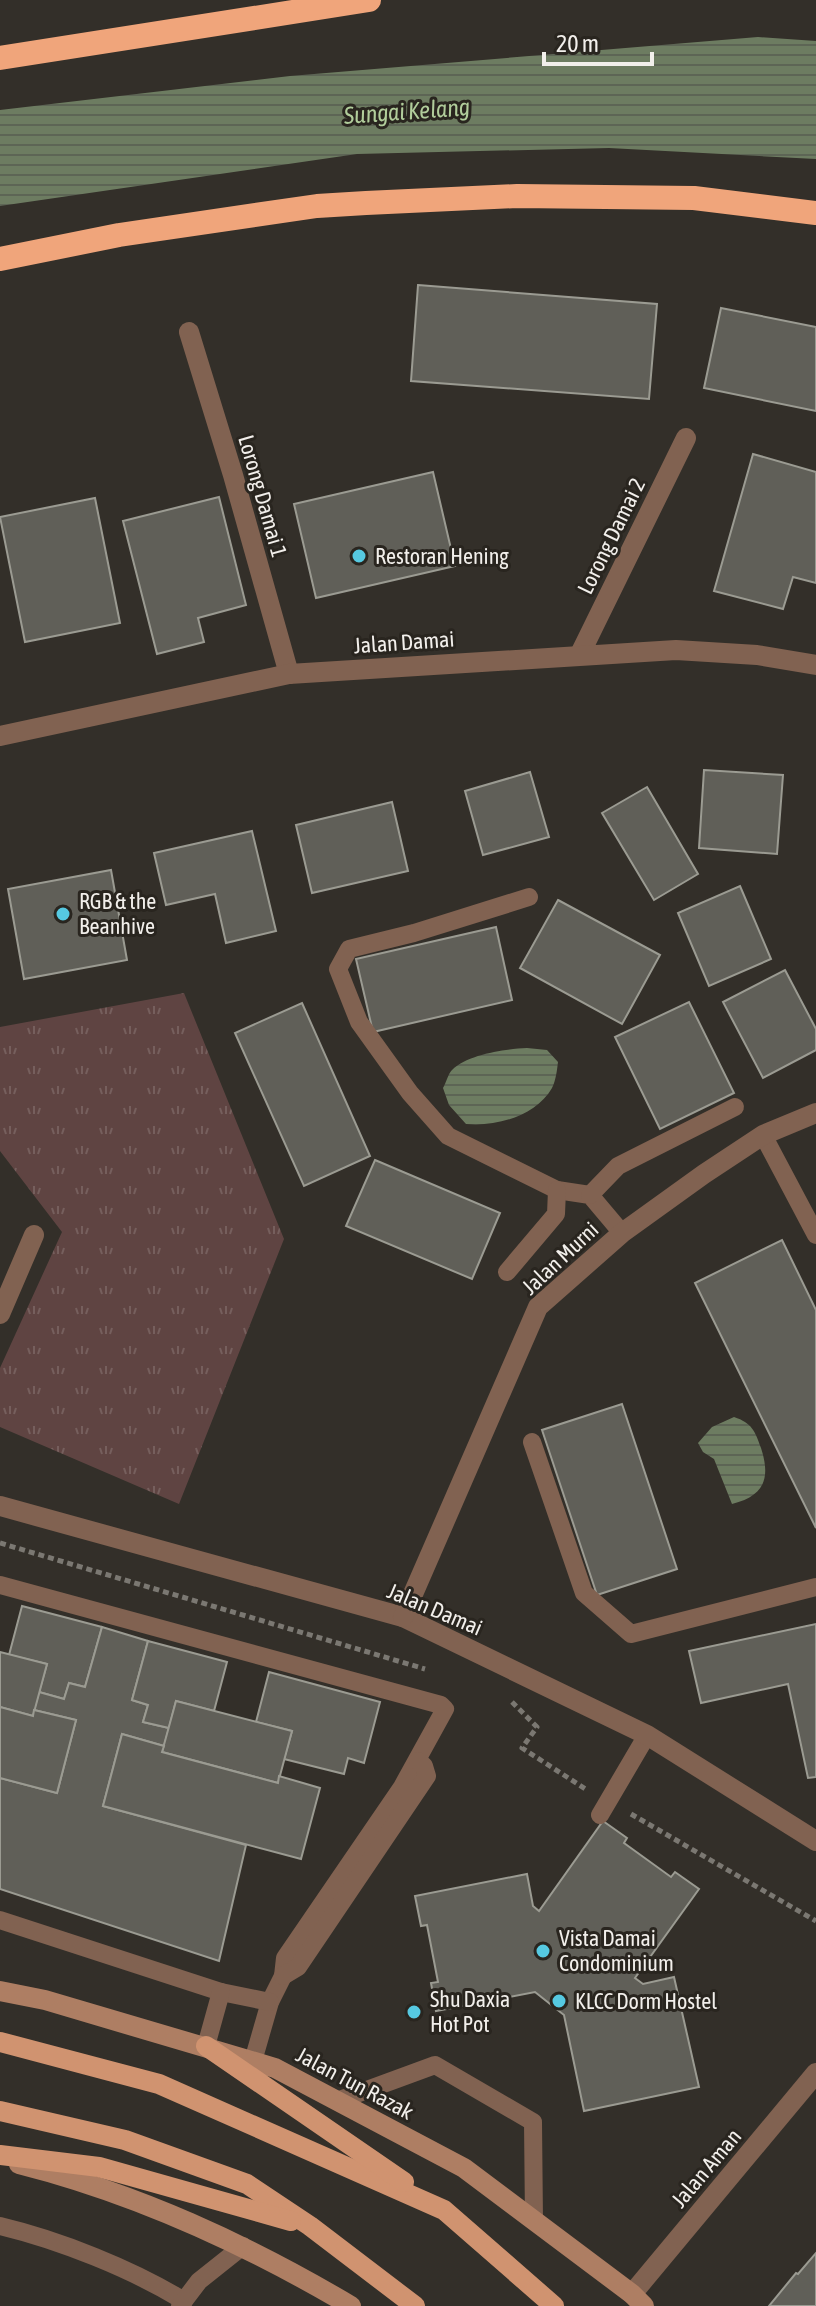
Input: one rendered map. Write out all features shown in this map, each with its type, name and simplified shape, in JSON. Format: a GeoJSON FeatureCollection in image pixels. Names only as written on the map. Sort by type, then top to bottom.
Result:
{"type":"FeatureCollection","features":[{"type":"Feature","properties":{"kind":"highway"},"geometry":{"type":"LineString","coordinates":[[0,58],[369,0]]}},
{"type":"Feature","properties":{"kind":"highway"},"geometry":{"type":"LineString","coordinates":[[0,259],[119,235],[317,206],[366,203],[517,196],[694,198],[816,213]]}},
{"type":"Feature","properties":{"kind":"main road","name":"Jalan Tun Razak"},"geometry":{"type":"LineString","coordinates":[[0,1991],[45,2000],[275,2068],[464,2168],[638,2300]]}},
{"type":"Feature","properties":{"kind":"main road"},"geometry":{"type":"LineString","coordinates":[[0,2042],[159,2084],[444,2210]]}},
{"type":"Feature","properties":{"kind":"main road"},"geometry":{"type":"LineString","coordinates":[[206,2046],[444,2210],[554,2306]]}},
{"type":"Feature","properties":{"kind":"main road"},"geometry":{"type":"LineString","coordinates":[[0,2111],[125,2140],[247,2184],[310,2226],[415,2306]]}},
{"type":"Feature","properties":{"kind":"main road"},"geometry":{"type":"LineString","coordinates":[[0,2157],[99,2167],[310,2226]]}},
{"type":"Feature","properties":{"kind":"main road"},"geometry":{"type":"LineString","coordinates":[[0,2157],[152,2206],[243,2246],[351,2306]]}},
{"type":"Feature","properties":{"kind":"street","name":"Lorong Damai 1"},"geometry":{"type":"LineString","coordinates":[[189,332],[289,674]]}},
{"type":"Feature","properties":{"kind":"street","name":"Lorong Damai 2"},"geometry":{"type":"LineString","coordinates":[[580,654],[686,438]]}},
{"type":"Feature","properties":{"kind":"street","name":"Jalan Damai"},"geometry":{"type":"LineString","coordinates":[[0,736],[289,674],[676,650],[757,655],[816,665]]}},
{"type":"Feature","properties":{"kind":"street","name":"Jalan Murni"},"geometry":{"type":"LineString","coordinates":[[403,1617],[538,1307],[622,1233],[763,1135],[816,1113]]}},
{"type":"Feature","properties":{"kind":"street"},"geometry":{"type":"LineString","coordinates":[[0,1314],[34,1235]]}},
{"type":"Feature","properties":{"kind":"street","name":"Jalan Damai"},"geometry":{"type":"LineString","coordinates":[[0,1506],[403,1617],[647,1735],[816,1841]]}},
{"type":"Feature","properties":{"kind":"street","name":"Jalan Aman"},"geometry":{"type":"LineString","coordinates":[[638,2300],[816,2073]]}},
{"type":"Feature","properties":{"kind":"lane"},"geometry":{"type":"LineString","coordinates":[[529,897],[414,933],[349,949],[338,969],[359,1022],[410,1093],[448,1136],[557,1190],[590,1195],[622,1233]]}},
{"type":"Feature","properties":{"kind":"lane"},"geometry":{"type":"LineString","coordinates":[[590,1195],[618,1166],[735,1107]]}},
{"type":"Feature","properties":{"kind":"lane"},"geometry":{"type":"LineString","coordinates":[[763,1135],[816,1235]]}},
{"type":"Feature","properties":{"kind":"lane"},"geometry":{"type":"LineString","coordinates":[[507,1272],[556,1214],[557,1190]]}},
{"type":"Feature","properties":{"kind":"lane"},"geometry":{"type":"LineString","coordinates":[[532,1442],[584,1593],[631,1634],[816,1587]]}},
{"type":"Feature","properties":{"kind":"lane"},"geometry":{"type":"LineString","coordinates":[[0,1585],[441,1705],[445,1709],[418,1761],[424,1766],[427,1776],[298,1967],[283,1976],[270,2002],[253,2061]]}},
{"type":"Feature","properties":{"kind":"lane"},"geometry":{"type":"LineString","coordinates":[[604,1808],[647,1735]]}},
{"type":"Feature","properties":{"kind":"lane"},"geometry":{"type":"LineString","coordinates":[[0,1920],[221,1992],[270,2002]]}},
{"type":"Feature","properties":{"kind":"lane"},"geometry":{"type":"LineString","coordinates":[[206,2046],[221,1992]]}},
{"type":"Feature","properties":{"kind":"lane"},"geometry":{"type":"LineString","coordinates":[[337,2101],[435,2065],[533,2122],[534,2221]]}},
{"type":"Feature","properties":{"kind":"lane"},"geometry":{"type":"LineString","coordinates":[[0,2226],[30,2233],[153,2282],[182,2303],[199,2281],[243,2246]]}},
{"type":"Feature","properties":{"kind":"path"},"geometry":{"type":"LineString","coordinates":[[573,1779],[604,1808],[816,1921]]}},
{"type":"Feature","properties":{"kind":"green space"},"geometry":{"type":"Polygon","coordinates":[[[184,993],[284,1239],[179,1504],[0,1427],[0,1368],[62,1232],[0,1151],[0,1027],[184,993]]]}},
{"type":"Feature","properties":{"kind":"water","name":"Sungai Kelang"},"geometry":{"type":"Polygon","coordinates":[[[758,37],[816,41],[816,159],[609,148],[357,154],[0,206],[0,110],[290,76],[758,37]]]}},
{"type":"Feature","properties":{"kind":"water"},"geometry":{"type":"Polygon","coordinates":[[[527,1048],[547,1050],[558,1062],[553,1085],[545,1098],[514,1118],[490,1124],[466,1124],[449,1105],[443,1088],[451,1072],[477,1056],[527,1048]]]}},
{"type":"Feature","properties":{"kind":"water"},"geometry":{"type":"Polygon","coordinates":[[[734,1417],[755,1432],[764,1459],[765,1477],[758,1491],[732,1504],[714,1459],[703,1452],[698,1443],[712,1427],[734,1417]]]}},
{"type":"Feature","properties":{"kind":"building"},"geometry":{"type":"Polygon","coordinates":[[[418,285],[657,304],[649,399],[411,381],[418,285]]]}},
{"type":"Feature","properties":{"kind":"building"},"geometry":{"type":"Polygon","coordinates":[[[721,308],[816,327],[816,411],[704,388],[721,308]]]}},
{"type":"Feature","properties":{"kind":"building"},"geometry":{"type":"Polygon","coordinates":[[[753,454],[816,472],[816,583],[793,577],[783,609],[714,591],[753,454]]]}},
{"type":"Feature","properties":{"kind":"building"},"geometry":{"type":"Polygon","coordinates":[[[433,472],[455,566],[316,598],[294,504],[433,472]]]}},
{"type":"Feature","properties":{"kind":"building"},"geometry":{"type":"Polygon","coordinates":[[[219,497],[246,605],[198,618],[204,642],[157,654],[123,521],[219,497]]]}},
{"type":"Feature","properties":{"kind":"building"},"geometry":{"type":"Polygon","coordinates":[[[95,498],[120,623],[25,642],[0,517],[95,498]]]}},
{"type":"Feature","properties":{"kind":"building"},"geometry":{"type":"Polygon","coordinates":[[[704,770],[783,775],[777,854],[699,848],[704,770]]]}},
{"type":"Feature","properties":{"kind":"building"},"geometry":{"type":"Polygon","coordinates":[[[530,772],[549,837],[483,855],[465,791],[530,772]]]}},
{"type":"Feature","properties":{"kind":"building"},"geometry":{"type":"Polygon","coordinates":[[[647,787],[698,874],[654,900],[602,813],[647,787]]]}},
{"type":"Feature","properties":{"kind":"building"},"geometry":{"type":"Polygon","coordinates":[[[392,802],[408,871],[312,893],[296,825],[392,802]]]}},
{"type":"Feature","properties":{"kind":"building"},"geometry":{"type":"Polygon","coordinates":[[[252,831],[276,931],[226,943],[215,894],[166,905],[154,853],[252,831]]]}},
{"type":"Feature","properties":{"kind":"building"},"geometry":{"type":"Polygon","coordinates":[[[111,870],[127,960],[24,979],[8,889],[111,870]]]}},
{"type":"Feature","properties":{"kind":"building"},"geometry":{"type":"Polygon","coordinates":[[[740,886],[771,959],[709,986],[678,913],[740,886]]]}},
{"type":"Feature","properties":{"kind":"building"},"geometry":{"type":"Polygon","coordinates":[[[558,900],[660,955],[622,1024],[520,968],[558,900]]]}},
{"type":"Feature","properties":{"kind":"building"},"geometry":{"type":"Polygon","coordinates":[[[496,927],[512,1000],[373,1032],[356,959],[496,927]]]}},
{"type":"Feature","properties":{"kind":"building"},"geometry":{"type":"Polygon","coordinates":[[[785,970],[816,1029],[816,1050],[763,1078],[723,1002],[785,970]]]}},
{"type":"Feature","properties":{"kind":"building"},"geometry":{"type":"Polygon","coordinates":[[[689,1002],[734,1093],[660,1129],[615,1037],[689,1002]]]}},
{"type":"Feature","properties":{"kind":"building"},"geometry":{"type":"Polygon","coordinates":[[[302,1003],[370,1156],[304,1186],[235,1033],[302,1003]]]}},
{"type":"Feature","properties":{"kind":"building"},"geometry":{"type":"Polygon","coordinates":[[[375,1160],[500,1213],[472,1279],[346,1226],[375,1160]]]}},
{"type":"Feature","properties":{"kind":"building"},"geometry":{"type":"Polygon","coordinates":[[[782,1240],[816,1310],[816,1528],[695,1283],[782,1240]]]}},
{"type":"Feature","properties":{"kind":"building"},"geometry":{"type":"Polygon","coordinates":[[[622,1404],[677,1569],[597,1595],[542,1430],[622,1404]]]}},
{"type":"Feature","properties":{"kind":"building"},"geometry":{"type":"Polygon","coordinates":[[[22,1606],[102,1627],[85,1687],[69,1683],[64,1699],[39,1692],[47,1664],[9,1655],[22,1606]]]}},
{"type":"Feature","properties":{"kind":"building"},"geometry":{"type":"Polygon","coordinates":[[[816,1624],[816,1777],[808,1778],[788,1684],[701,1703],[689,1651],[816,1624]]]}},
{"type":"Feature","properties":{"kind":"building"},"geometry":{"type":"Polygon","coordinates":[[[102,1627],[148,1641],[132,1700],[148,1705],[143,1722],[169,1728],[164,1746],[122,1734],[103,1806],[246,1845],[219,1961],[0,1889],[0,1778],[57,1793],[76,1720],[34,1710],[39,1692],[64,1699],[69,1683],[85,1687],[102,1627]]]}},
{"type":"Feature","properties":{"kind":"building"},"geometry":{"type":"Polygon","coordinates":[[[148,1641],[227,1662],[214,1711],[176,1701],[169,1728],[143,1722],[148,1705],[132,1700],[148,1641]]]}},
{"type":"Feature","properties":{"kind":"building"},"geometry":{"type":"Polygon","coordinates":[[[0,1652],[47,1664],[33,1716],[0,1707],[0,1652]]]}},
{"type":"Feature","properties":{"kind":"building"},"geometry":{"type":"Polygon","coordinates":[[[269,1672],[380,1702],[364,1763],[348,1758],[344,1774],[284,1759],[292,1731],[256,1722],[269,1672]]]}},
{"type":"Feature","properties":{"kind":"building"},"geometry":{"type":"Polygon","coordinates":[[[176,1701],[292,1731],[278,1783],[162,1752],[176,1701]]]}},
{"type":"Feature","properties":{"kind":"building"},"geometry":{"type":"Polygon","coordinates":[[[0,1707],[33,1716],[34,1710],[76,1720],[57,1793],[0,1778],[0,1707]]]}},
{"type":"Feature","properties":{"kind":"building"},"geometry":{"type":"Polygon","coordinates":[[[122,1734],[164,1746],[162,1752],[278,1783],[279,1776],[320,1788],[301,1859],[103,1806],[122,1734]]]}},
{"type":"Feature","properties":{"kind":"building","name":"Vista Damai Condominium"},"geometry":{"type":"Polygon","coordinates":[[[603,1821],[627,1838],[624,1843],[671,1877],[675,1872],[699,1889],[635,1978],[643,1984],[674,1977],[699,2087],[584,2111],[564,2015],[535,1992],[436,2011],[431,1983],[438,1982],[427,1925],[421,1926],[415,1896],[527,1874],[533,1906],[539,1911],[603,1821]]]}},
{"type":"Feature","properties":{"kind":"building"},"geometry":{"type":"Polygon","coordinates":[[[816,2253],[816,2306],[769,2306],[796,2273],[816,2253]]]}},
{"type":"Feature","properties":{"kind":"place","name":"Restoran Hening"},"geometry":{"type":"Point","coordinates":[359,556]}},
{"type":"Feature","properties":{"kind":"place","name":"RGB & the Beanhive"},"geometry":{"type":"Point","coordinates":[63,914]}},
{"type":"Feature","properties":{"kind":"place","name":"Vista Damai Condominium"},"geometry":{"type":"Point","coordinates":[543,1951]}},
{"type":"Feature","properties":{"kind":"place","name":"KLCC Dorm Hostel"},"geometry":{"type":"Point","coordinates":[559,2001]}},
{"type":"Feature","properties":{"kind":"place","name":"Shu Daxia Hot Pot"},"geometry":{"type":"Point","coordinates":[414,2012]}}]}
